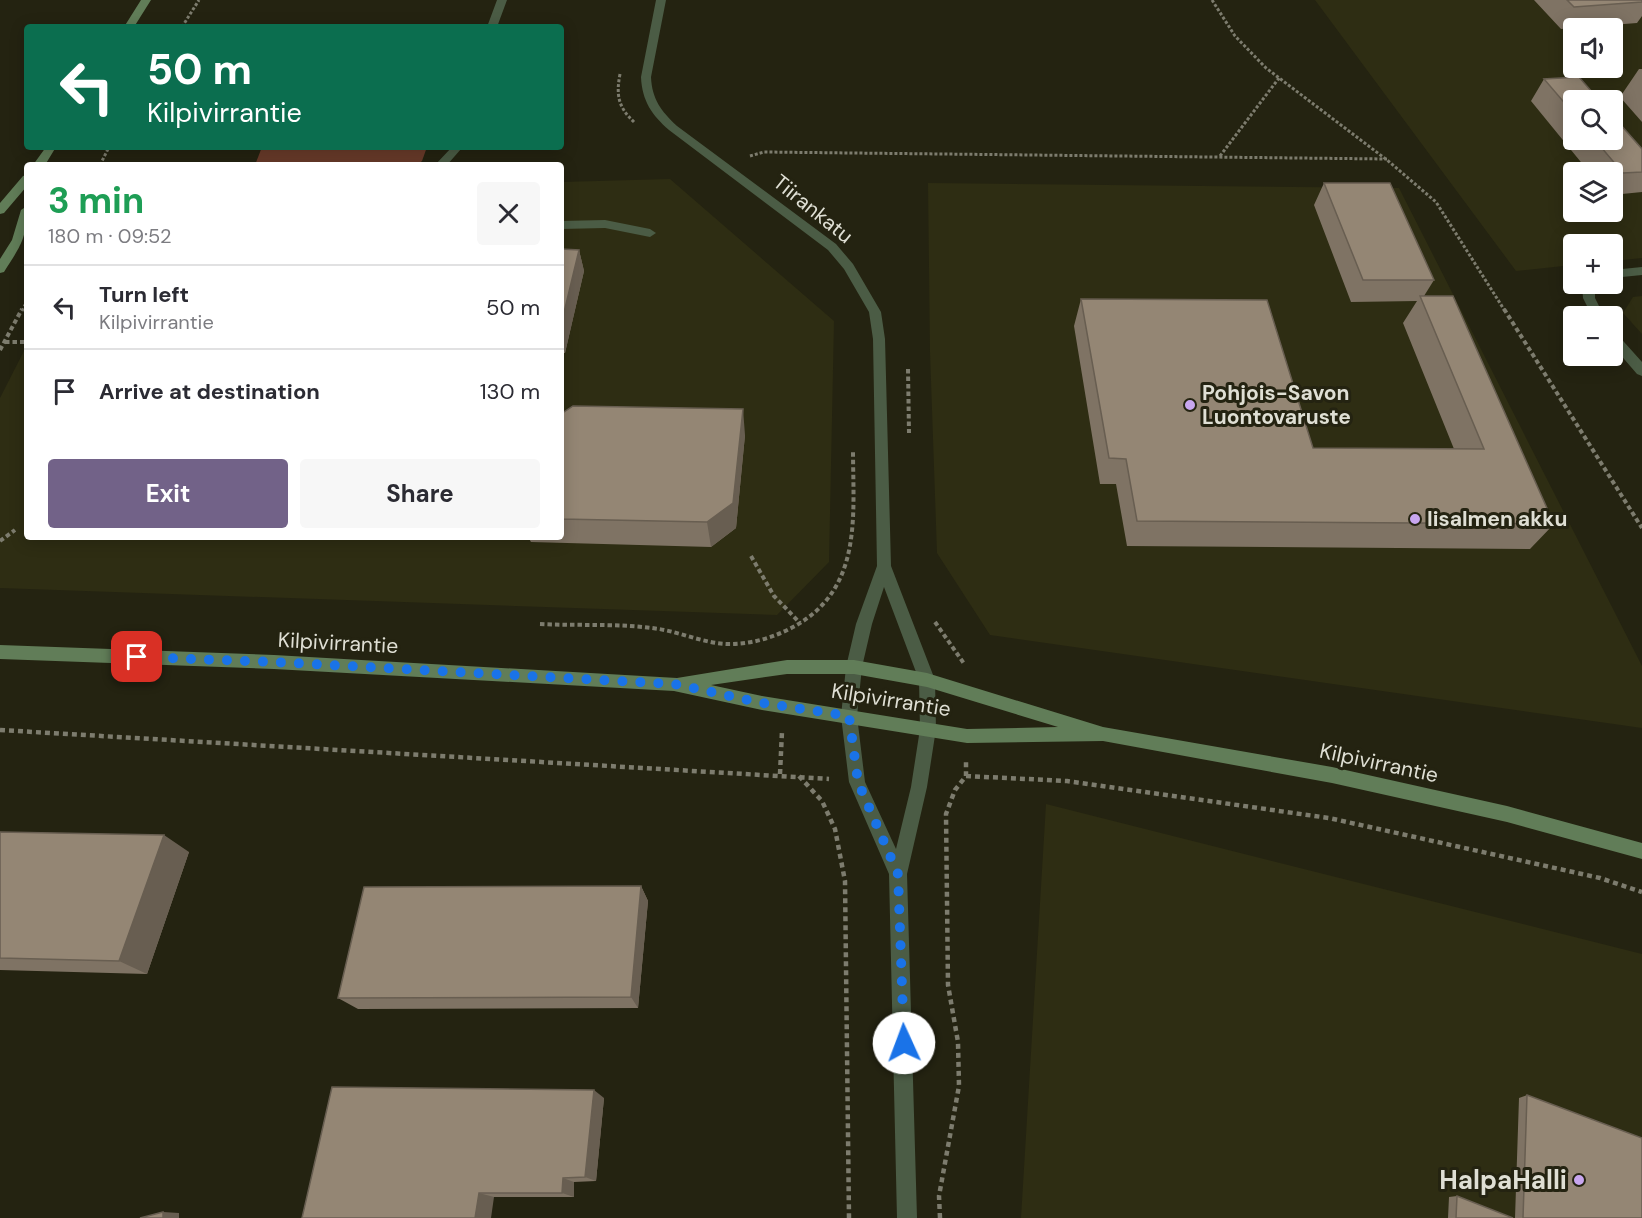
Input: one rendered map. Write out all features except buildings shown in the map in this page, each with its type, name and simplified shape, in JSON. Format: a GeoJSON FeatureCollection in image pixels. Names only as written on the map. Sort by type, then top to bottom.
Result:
{"type":"FeatureCollection","features":[{"type":"Feature","properties":{"kind":"street"},"geometry":{"type":"LineString","coordinates":[[131,24],[146,0]]}},
{"type":"Feature","properties":{"kind":"street"},"geometry":{"type":"LineString","coordinates":[[493,24],[502,0]]}},
{"type":"Feature","properties":{"kind":"street","name":"Tiirankatu"},"geometry":{"type":"LineString","coordinates":[[661,0],[645,83],[648,97],[656,112],[832,247],[849,267],[875,312],[879,339],[884,566],[927,680],[928,729],[919,787],[898,874]]}},
{"type":"Feature","properties":{"kind":"street"},"geometry":{"type":"LineString","coordinates":[[444,162],[455,150]]}},
{"type":"Feature","properties":{"kind":"street"},"geometry":{"type":"LineString","coordinates":[[0,210],[24,182]]}},
{"type":"Feature","properties":{"kind":"street"},"geometry":{"type":"LineString","coordinates":[[0,270],[18,240],[24,220]]}},
{"type":"Feature","properties":{"kind":"street"},"geometry":{"type":"LineString","coordinates":[[564,225],[605,224],[650,233]]}},
{"type":"Feature","properties":{"kind":"street"},"geometry":{"type":"LineString","coordinates":[[1623,273],[1642,271]]}},
{"type":"Feature","properties":{"kind":"street"},"geometry":{"type":"LineString","coordinates":[[1623,349],[1642,371]]}},
{"type":"Feature","properties":{"kind":"street","name":"Tiirankatu"},"geometry":{"type":"LineString","coordinates":[[884,566],[864,624],[854,668],[849,716],[858,782],[898,874]]}},
{"type":"Feature","properties":{"kind":"street","name":"Kilpivirrantie"},"geometry":{"type":"LineString","coordinates":[[0,652],[274,662],[674,684],[762,703],[967,736],[1103,734]]}},
{"type":"Feature","properties":{"kind":"street","name":"Kilpivirrantie"},"geometry":{"type":"LineString","coordinates":[[674,684],[787,668],[854,668],[927,680],[1103,734],[1332,775],[1507,814],[1642,851]]}},
{"type":"Feature","properties":{"kind":"street"},"geometry":{"type":"LineString","coordinates":[[898,874],[907,1218]]}},
{"type":"Feature","properties":{"kind":"path"},"geometry":{"type":"LineString","coordinates":[[184,24],[200,0]]}},
{"type":"Feature","properties":{"kind":"path"},"geometry":{"type":"LineString","coordinates":[[1212,0],[1219,16],[1240,41],[1279,78],[1388,159],[1436,202],[1642,528]]}},
{"type":"Feature","properties":{"kind":"path"},"geometry":{"type":"LineString","coordinates":[[621,70],[615,93],[619,104],[636,123]]}},
{"type":"Feature","properties":{"kind":"path"},"geometry":{"type":"LineString","coordinates":[[1219,156],[1279,78]]}},
{"type":"Feature","properties":{"kind":"path"},"geometry":{"type":"LineString","coordinates":[[753,164],[744,158],[764,152],[1388,159]]}},
{"type":"Feature","properties":{"kind":"path"},"geometry":{"type":"LineString","coordinates":[[0,350],[24,307]]}},
{"type":"Feature","properties":{"kind":"path"},"geometry":{"type":"LineString","coordinates":[[5,342],[24,342]]}},
{"type":"Feature","properties":{"kind":"path"},"geometry":{"type":"LineString","coordinates":[[908,368],[909,435]]}},
{"type":"Feature","properties":{"kind":"path"},"geometry":{"type":"LineString","coordinates":[[540,624],[652,628],[729,644],[754,642],[789,631],[815,611],[833,590],[844,569],[852,542],[853,440]]}},
{"type":"Feature","properties":{"kind":"path"},"geometry":{"type":"LineString","coordinates":[[0,541],[15,530]]}},
{"type":"Feature","properties":{"kind":"path"},"geometry":{"type":"LineString","coordinates":[[751,556],[774,596],[800,623]]}},
{"type":"Feature","properties":{"kind":"path"},"geometry":{"type":"LineString","coordinates":[[933,620],[966,666]]}},
{"type":"Feature","properties":{"kind":"path"},"geometry":{"type":"LineString","coordinates":[[0,729],[825,778]]}},
{"type":"Feature","properties":{"kind":"path"},"geometry":{"type":"LineString","coordinates":[[780,774],[782,741]]}},
{"type":"Feature","properties":{"kind":"path"},"geometry":{"type":"LineString","coordinates":[[799,776],[822,801],[835,829],[845,881],[849,1218]]}},
{"type":"Feature","properties":{"kind":"path"},"geometry":{"type":"LineString","coordinates":[[940,1218],[939,1196],[958,1086],[958,1041],[948,985],[946,814],[955,790],[966,776],[1066,781],[1329,818],[1600,878],[1642,892]]}},
{"type":"Feature","properties":{"kind":"shaded area"},"geometry":{"type":"Polygon","coordinates":[[[1315,0],[1642,0],[1642,258],[1623,260],[1623,234],[1563,234],[1563,266],[1516,271],[1315,0]]]}},
{"type":"Feature","properties":{"kind":"shaded area"},"geometry":{"type":"Polygon","coordinates":[[[261,150],[426,150],[421,162],[256,162],[261,150]]]}},
{"type":"Feature","properties":{"kind":"shaded area"},"geometry":{"type":"Polygon","coordinates":[[[670,179],[834,321],[829,562],[777,615],[0,588],[0,398],[24,351],[24,540],[564,540],[564,182],[670,179]]]}},
{"type":"Feature","properties":{"kind":"shaded area"},"geometry":{"type":"Polygon","coordinates":[[[928,183],[1399,188],[1642,666],[1642,728],[990,635],[937,553],[930,352],[928,183]]]}},
{"type":"Feature","properties":{"kind":"shaded area"},"geometry":{"type":"Polygon","coordinates":[[[1642,296],[1642,334],[1623,313],[1633,297],[1642,296]]]}},
{"type":"Feature","properties":{"kind":"shaded area"},"geometry":{"type":"Polygon","coordinates":[[[1046,804],[1642,954],[1642,1218],[1021,1218],[1046,804]]]}},
{"type":"Feature","properties":{"kind":"place","name":"Pohjois-Savon Luontovaruste"},"geometry":{"type":"Point","coordinates":[1190,405]}},
{"type":"Feature","properties":{"kind":"place","name":"Iisalmen akku"},"geometry":{"type":"Point","coordinates":[1415,519]}},
{"type":"Feature","properties":{"kind":"place","name":"HalpaHalli"},"geometry":{"type":"Point","coordinates":[1579,1180]}},
{"type":"Feature","properties":{"kind":"route"},"geometry":{"type":"LineString","coordinates":[[137,657],[274,662],[674,684],[762,703],[849,716],[858,782],[898,874],[904,1043]]}}]}
